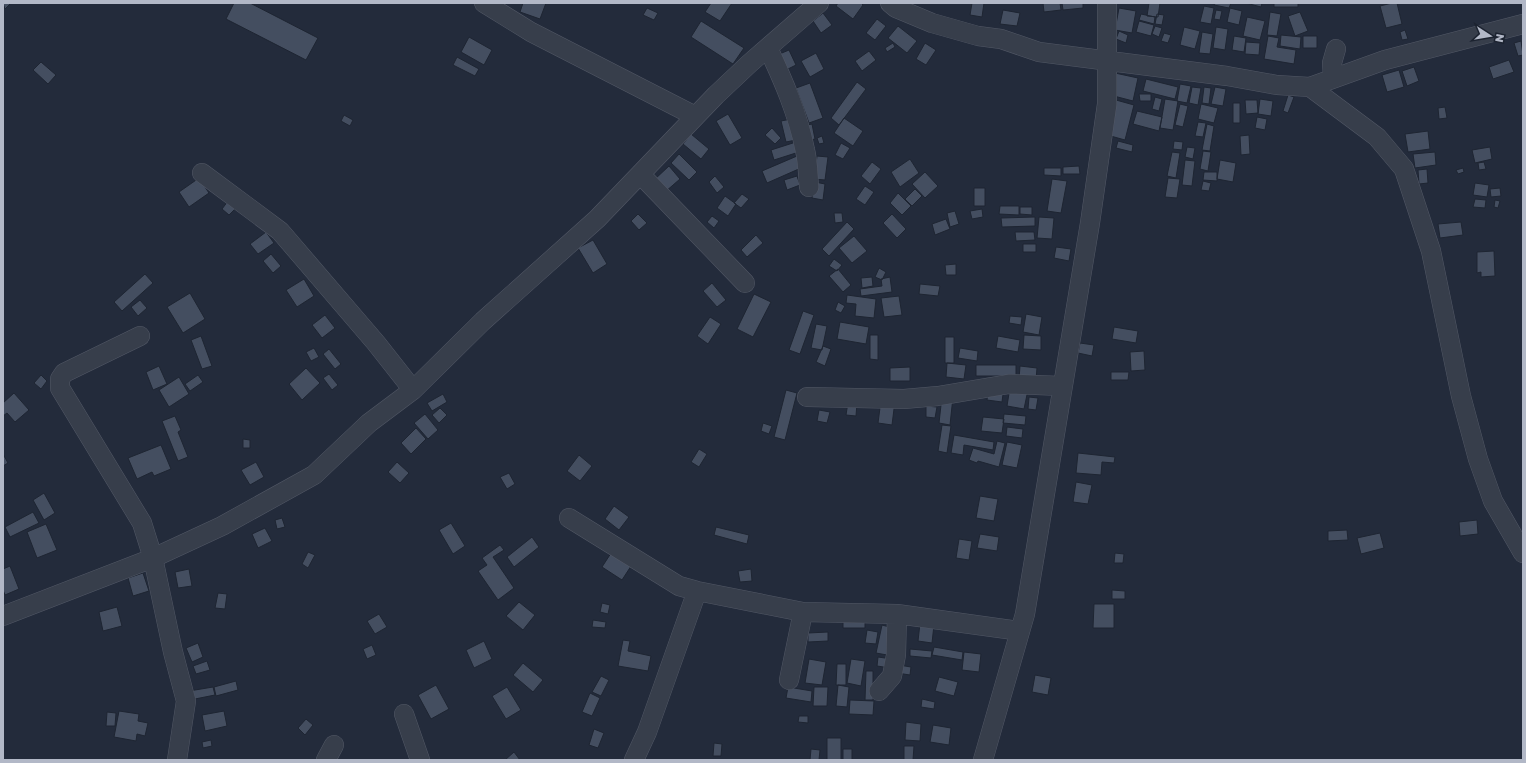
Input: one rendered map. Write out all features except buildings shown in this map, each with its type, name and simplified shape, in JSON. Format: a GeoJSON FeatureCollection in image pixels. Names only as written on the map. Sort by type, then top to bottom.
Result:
{"type":"FeatureCollection","features":[{"type":"Feature","properties":{"kind":"street"},"geometry":{"type":"LineString","coordinates":[[484,3],[531,32],[695,116]]}},
{"type":"Feature","properties":{"kind":"street"},"geometry":{"type":"LineString","coordinates":[[3,616],[154,558],[222,526],[314,475],[368,423],[413,390],[483,321],[597,219],[641,175],[695,116],[819,3]]}},
{"type":"Feature","properties":{"kind":"street"},"geometry":{"type":"LineString","coordinates":[[890,3],[896,8],[921,19],[978,36],[1001,39],[1039,52],[1227,76],[1278,85],[1310,87],[1333,77],[1385,60],[1523,24]]}},
{"type":"Feature","properties":{"kind":"street"},"geometry":{"type":"LineString","coordinates":[[983,760],[1025,614],[1090,223],[1106,104],[1107,3]]}},
{"type":"Feature","properties":{"kind":"street"},"geometry":{"type":"LineString","coordinates":[[768,48],[782,77],[793,108],[805,150],[809,187]]}},
{"type":"Feature","properties":{"kind":"street"},"geometry":{"type":"LineString","coordinates":[[1333,77],[1332,62],[1336,48]]}},
{"type":"Feature","properties":{"kind":"street"},"geometry":{"type":"LineString","coordinates":[[1310,87],[1377,137],[1404,169],[1430,251],[1461,396],[1478,459],[1494,501],[1523,553]]}},
{"type":"Feature","properties":{"kind":"street"},"geometry":{"type":"LineString","coordinates":[[202,174],[280,231],[376,343],[413,390]]}},
{"type":"Feature","properties":{"kind":"street"},"geometry":{"type":"LineString","coordinates":[[641,175],[745,283]]}},
{"type":"Feature","properties":{"kind":"street"},"geometry":{"type":"LineString","coordinates":[[140,336],[64,373],[60,379],[60,388],[142,523],[154,558],[172,652],[186,701],[177,760]]}},
{"type":"Feature","properties":{"kind":"street"},"geometry":{"type":"LineString","coordinates":[[807,397],[904,399],[938,396],[1008,384],[1062,386]]}},
{"type":"Feature","properties":{"kind":"street"},"geometry":{"type":"LineString","coordinates":[[569,518],[679,586],[697,591],[803,612],[897,614],[1020,631]]}},
{"type":"Feature","properties":{"kind":"street"},"geometry":{"type":"LineString","coordinates":[[634,760],[647,732],[697,591]]}},
{"type":"Feature","properties":{"kind":"street"},"geometry":{"type":"LineString","coordinates":[[789,680],[803,612]]}},
{"type":"Feature","properties":{"kind":"street"},"geometry":{"type":"LineString","coordinates":[[879,691],[892,676],[896,654],[897,614]]}},
{"type":"Feature","properties":{"kind":"street"},"geometry":{"type":"LineString","coordinates":[[404,714],[420,760]]}}]}
